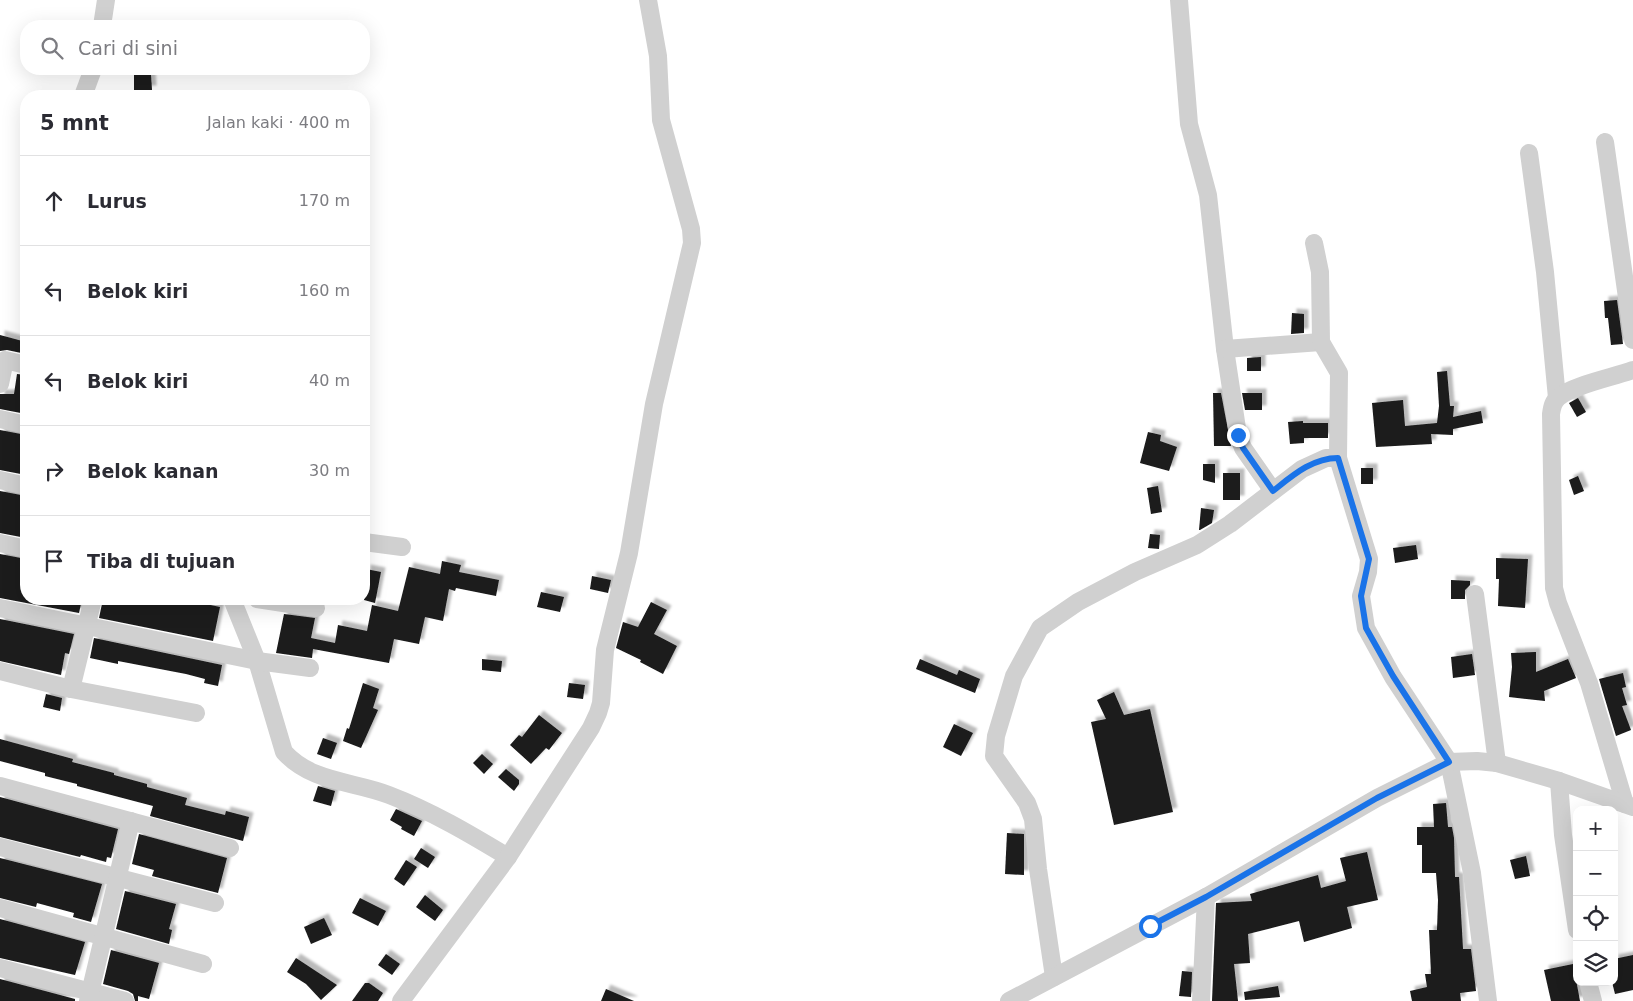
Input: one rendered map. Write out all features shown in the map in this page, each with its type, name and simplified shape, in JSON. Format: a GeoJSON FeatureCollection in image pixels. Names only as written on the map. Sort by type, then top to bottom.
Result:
{"type":"FeatureCollection","features":[{"type":"Feature","properties":{"kind":"street"},"geometry":{"type":"LineString","coordinates":[[103,20],[106,0]]}},
{"type":"Feature","properties":{"kind":"street"},"geometry":{"type":"LineString","coordinates":[[401,1001],[508,857],[591,728],[601,703],[605,650],[629,553],[654,404],[692,243],[691,229],[661,120],[658,56],[648,0]]}},
{"type":"Feature","properties":{"kind":"street"},"geometry":{"type":"LineString","coordinates":[[1179,0],[1189,124],[1208,195],[1225,349],[1238,435],[1243,448],[1273,491]]}},
{"type":"Feature","properties":{"kind":"street"},"geometry":{"type":"LineString","coordinates":[[85,90],[91,75]]}},
{"type":"Feature","properties":{"kind":"street"},"geometry":{"type":"LineString","coordinates":[[1605,142],[1633,340]]}},
{"type":"Feature","properties":{"kind":"street"},"geometry":{"type":"LineString","coordinates":[[1529,153],[1545,272],[1557,398]]}},
{"type":"Feature","properties":{"kind":"street"},"geometry":{"type":"LineString","coordinates":[[1314,244],[1320,272],[1320,342],[1339,373],[1338,458],[1369,559],[1361,596],[1366,628],[1393,676],[1449,762],[1472,873],[1488,1001]]}},
{"type":"Feature","properties":{"kind":"street"},"geometry":{"type":"LineString","coordinates":[[1225,349],[1320,342]]}},
{"type":"Feature","properties":{"kind":"street"},"geometry":{"type":"LineString","coordinates":[[0,384],[3,360],[20,364]]}},
{"type":"Feature","properties":{"kind":"street"},"geometry":{"type":"LineString","coordinates":[[1629,806],[1589,684],[1554,588],[1551,414],[1552,405],[1557,398],[1568,392],[1633,370]]}},
{"type":"Feature","properties":{"kind":"street"},"geometry":{"type":"LineString","coordinates":[[0,419],[20,424]]}},
{"type":"Feature","properties":{"kind":"street"},"geometry":{"type":"LineString","coordinates":[[1054,977],[1038,869],[1034,819],[1027,803],[994,756],[996,736],[1014,676],[1040,628],[1078,602],[1135,572],[1197,545],[1230,524],[1314,463],[1326,458],[1338,458]]}},
{"type":"Feature","properties":{"kind":"street"},"geometry":{"type":"LineString","coordinates":[[0,480],[20,485]]}},
{"type":"Feature","properties":{"kind":"street"},"geometry":{"type":"LineString","coordinates":[[0,543],[20,548]]}},
{"type":"Feature","properties":{"kind":"street"},"geometry":{"type":"LineString","coordinates":[[370,543],[402,547]]}},
{"type":"Feature","properties":{"kind":"street"},"geometry":{"type":"LineString","coordinates":[[1475,594],[1497,763]]}},
{"type":"Feature","properties":{"kind":"street"},"geometry":{"type":"LineString","coordinates":[[71,689],[91,605]]}},
{"type":"Feature","properties":{"kind":"street"},"geometry":{"type":"LineString","coordinates":[[234,605],[257,661],[284,752],[296,764],[314,774],[388,794],[469,834],[508,857]]}},
{"type":"Feature","properties":{"kind":"street"},"geometry":{"type":"LineString","coordinates":[[296,605],[316,608]]}},
{"type":"Feature","properties":{"kind":"street"},"geometry":{"type":"LineString","coordinates":[[0,608],[257,661],[310,668]]}},
{"type":"Feature","properties":{"kind":"street"},"geometry":{"type":"LineString","coordinates":[[0,671],[71,689],[196,714]]}},
{"type":"Feature","properties":{"kind":"street"},"geometry":{"type":"LineString","coordinates":[[1009,1001],[1206,897],[1377,798],[1449,762],[1476,761],[1497,763],[1559,781],[1629,806]]}},
{"type":"Feature","properties":{"kind":"street"},"geometry":{"type":"LineString","coordinates":[[1559,781],[1563,835],[1573,903]]}},
{"type":"Feature","properties":{"kind":"street"},"geometry":{"type":"LineString","coordinates":[[0,786],[230,848]]}},
{"type":"Feature","properties":{"kind":"street"},"geometry":{"type":"LineString","coordinates":[[89,996],[116,878],[132,821]]}},
{"type":"Feature","properties":{"kind":"street"},"geometry":{"type":"LineString","coordinates":[[0,847],[215,903]]}},
{"type":"Feature","properties":{"kind":"street"},"geometry":{"type":"LineString","coordinates":[[1201,1001],[1206,897]]}},
{"type":"Feature","properties":{"kind":"street"},"geometry":{"type":"LineString","coordinates":[[0,908],[203,964]]}},
{"type":"Feature","properties":{"kind":"street"},"geometry":{"type":"LineString","coordinates":[[0,968],[89,996],[125,1001]]}},
{"type":"Feature","properties":{"kind":"street"},"geometry":{"type":"LineString","coordinates":[[1589,986],[1593,1001]]}},
{"type":"Feature","properties":{"kind":"building"},"geometry":{"type":"Polygon","coordinates":[[[134,75],[151,75],[152,90],[134,90],[134,75]]]}},
{"type":"Feature","properties":{"kind":"building"},"geometry":{"type":"Polygon","coordinates":[[[1617,300],[1623,344],[1611,345],[1608,318],[1605,318],[1604,301],[1617,300]]]}},
{"type":"Feature","properties":{"kind":"building"},"geometry":{"type":"Polygon","coordinates":[[[1292,313],[1304,314],[1304,333],[1291,334],[1292,313]]]}},
{"type":"Feature","properties":{"kind":"building"},"geometry":{"type":"Polygon","coordinates":[[[0,335],[20,340],[20,353],[7,350],[0,351],[0,335]]]}},
{"type":"Feature","properties":{"kind":"building"},"geometry":{"type":"Polygon","coordinates":[[[1261,357],[1261,371],[1247,371],[1247,358],[1261,357]]]}},
{"type":"Feature","properties":{"kind":"building"},"geometry":{"type":"Polygon","coordinates":[[[1447,371],[1450,406],[1454,406],[1453,417],[1481,411],[1483,423],[1453,429],[1453,435],[1431,434],[1432,444],[1376,447],[1372,403],[1403,400],[1405,426],[1437,423],[1439,406],[1437,372],[1447,371]]]}},
{"type":"Feature","properties":{"kind":"building"},"geometry":{"type":"Polygon","coordinates":[[[17,374],[20,374],[20,413],[0,409],[0,394],[14,394],[17,374]]]}},
{"type":"Feature","properties":{"kind":"building"},"geometry":{"type":"Polygon","coordinates":[[[1213,393],[1221,393],[1231,446],[1214,446],[1213,393]]]}},
{"type":"Feature","properties":{"kind":"building"},"geometry":{"type":"Polygon","coordinates":[[[1242,393],[1262,393],[1262,410],[1245,410],[1242,393]]]}},
{"type":"Feature","properties":{"kind":"building"},"geometry":{"type":"Polygon","coordinates":[[[1578,398],[1586,412],[1577,417],[1569,403],[1578,398]]]}},
{"type":"Feature","properties":{"kind":"building"},"geometry":{"type":"Polygon","coordinates":[[[1303,421],[1303,423],[1328,423],[1328,438],[1304,438],[1304,443],[1290,444],[1288,422],[1303,421]]]}},
{"type":"Feature","properties":{"kind":"building"},"geometry":{"type":"Polygon","coordinates":[[[0,430],[20,434],[20,474],[0,470],[0,430]]]}},
{"type":"Feature","properties":{"kind":"building"},"geometry":{"type":"Polygon","coordinates":[[[1148,432],[1161,435],[1160,441],[1177,447],[1169,471],[1140,463],[1148,432]]]}},
{"type":"Feature","properties":{"kind":"building"},"geometry":{"type":"Polygon","coordinates":[[[1203,464],[1215,464],[1215,483],[1203,480],[1203,464]]]}},
{"type":"Feature","properties":{"kind":"building"},"geometry":{"type":"Polygon","coordinates":[[[1361,468],[1373,468],[1373,484],[1361,484],[1361,468]]]}},
{"type":"Feature","properties":{"kind":"building"},"geometry":{"type":"Polygon","coordinates":[[[1223,473],[1240,473],[1240,500],[1223,500],[1223,473]]]}},
{"type":"Feature","properties":{"kind":"building"},"geometry":{"type":"Polygon","coordinates":[[[1578,476],[1584,491],[1574,495],[1569,480],[1578,476]]]}},
{"type":"Feature","properties":{"kind":"building"},"geometry":{"type":"Polygon","coordinates":[[[1158,486],[1162,512],[1151,514],[1147,488],[1158,486]]]}},
{"type":"Feature","properties":{"kind":"building"},"geometry":{"type":"Polygon","coordinates":[[[0,491],[20,495],[20,537],[0,533],[0,491]]]}},
{"type":"Feature","properties":{"kind":"building"},"geometry":{"type":"Polygon","coordinates":[[[1201,508],[1214,510],[1212,523],[1199,530],[1201,508]]]}},
{"type":"Feature","properties":{"kind":"building"},"geometry":{"type":"Polygon","coordinates":[[[1150,534],[1160,535],[1159,549],[1148,548],[1150,534]]]}},
{"type":"Feature","properties":{"kind":"building"},"geometry":{"type":"Polygon","coordinates":[[[1416,545],[1418,559],[1395,563],[1393,548],[1416,545]]]}},
{"type":"Feature","properties":{"kind":"building"},"geometry":{"type":"Polygon","coordinates":[[[0,554],[20,558],[20,602],[0,598],[0,554]]]}},
{"type":"Feature","properties":{"kind":"building"},"geometry":{"type":"Polygon","coordinates":[[[1496,558],[1528,559],[1525,608],[1498,606],[1499,579],[1496,579],[1496,558]]]}},
{"type":"Feature","properties":{"kind":"building"},"geometry":{"type":"Polygon","coordinates":[[[442,561],[461,565],[459,572],[499,580],[496,596],[456,588],[455,591],[449,589],[443,621],[425,617],[419,644],[394,639],[389,663],[313,649],[312,658],[276,653],[284,614],[315,618],[311,638],[335,643],[338,625],[367,631],[372,605],[398,611],[409,567],[440,574],[442,561]]]}},
{"type":"Feature","properties":{"kind":"building"},"geometry":{"type":"Polygon","coordinates":[[[370,570],[381,572],[375,603],[370,602],[370,570]]]}},
{"type":"Feature","properties":{"kind":"building"},"geometry":{"type":"Polygon","coordinates":[[[592,576],[611,580],[608,593],[590,589],[592,576]]]}},
{"type":"Feature","properties":{"kind":"building"},"geometry":{"type":"Polygon","coordinates":[[[1451,580],[1470,581],[1470,585],[1465,590],[1465,599],[1451,599],[1451,580]]]}},
{"type":"Feature","properties":{"kind":"building"},"geometry":{"type":"Polygon","coordinates":[[[541,592],[564,597],[560,612],[537,607],[541,592]]]}},
{"type":"Feature","properties":{"kind":"building"},"geometry":{"type":"Polygon","coordinates":[[[651,602],[667,610],[654,634],[677,646],[663,674],[640,662],[641,660],[616,648],[623,622],[638,627],[651,602]]]}},
{"type":"Feature","properties":{"kind":"building"},"geometry":{"type":"Polygon","coordinates":[[[37,605],[81,605],[79,613],[37,605]]]}},
{"type":"Feature","properties":{"kind":"building"},"geometry":{"type":"Polygon","coordinates":[[[102,605],[210,605],[220,607],[213,641],[99,618],[102,605]]]}},
{"type":"Feature","properties":{"kind":"building"},"geometry":{"type":"Polygon","coordinates":[[[0,619],[74,634],[69,654],[65,653],[61,675],[0,661],[0,619]]]}},
{"type":"Feature","properties":{"kind":"building"},"geometry":{"type":"Polygon","coordinates":[[[94,638],[222,665],[218,686],[204,683],[205,679],[186,674],[118,661],[118,664],[90,658],[94,638]]]}},
{"type":"Feature","properties":{"kind":"building"},"geometry":{"type":"Polygon","coordinates":[[[1536,652],[1536,672],[1568,659],[1576,678],[1544,691],[1545,701],[1509,697],[1512,667],[1511,653],[1536,652]]]}},
{"type":"Feature","properties":{"kind":"building"},"geometry":{"type":"Polygon","coordinates":[[[1472,654],[1475,675],[1453,678],[1451,657],[1472,654]]]}},
{"type":"Feature","properties":{"kind":"building"},"geometry":{"type":"Polygon","coordinates":[[[482,659],[502,661],[501,672],[482,670],[482,659]]]}},
{"type":"Feature","properties":{"kind":"building"},"geometry":{"type":"Polygon","coordinates":[[[920,659],[957,675],[959,670],[980,679],[975,693],[916,669],[920,659]]]}},
{"type":"Feature","properties":{"kind":"building"},"geometry":{"type":"Polygon","coordinates":[[[1623,673],[1626,687],[1622,688],[1627,705],[1622,706],[1631,730],[1616,736],[1599,679],[1623,673]]]}},
{"type":"Feature","properties":{"kind":"building"},"geometry":{"type":"Polygon","coordinates":[[[363,683],[379,689],[373,708],[378,710],[361,748],[343,741],[347,728],[349,729],[363,683]]]}},
{"type":"Feature","properties":{"kind":"building"},"geometry":{"type":"Polygon","coordinates":[[[569,683],[585,685],[583,699],[567,697],[569,683]]]}},
{"type":"Feature","properties":{"kind":"building"},"geometry":{"type":"Polygon","coordinates":[[[1114,692],[1124,715],[1150,709],[1173,812],[1114,825],[1091,722],[1106,719],[1097,700],[1114,692]]]}},
{"type":"Feature","properties":{"kind":"building"},"geometry":{"type":"Polygon","coordinates":[[[46,694],[62,698],[60,711],[43,707],[46,694]]]}},
{"type":"Feature","properties":{"kind":"building"},"geometry":{"type":"Polygon","coordinates":[[[539,715],[562,733],[549,750],[546,748],[531,764],[510,745],[519,735],[522,737],[539,715]]]}},
{"type":"Feature","properties":{"kind":"building"},"geometry":{"type":"Polygon","coordinates":[[[954,724],[973,733],[961,756],[943,747],[954,724]]]}},
{"type":"Feature","properties":{"kind":"building"},"geometry":{"type":"Polygon","coordinates":[[[323,738],[337,743],[331,759],[317,754],[323,738]]]}},
{"type":"Feature","properties":{"kind":"building"},"geometry":{"type":"Polygon","coordinates":[[[0,739],[73,759],[72,762],[114,773],[114,775],[147,784],[147,787],[187,798],[185,805],[225,815],[226,811],[249,817],[243,841],[150,816],[153,806],[77,786],[77,784],[45,776],[45,773],[0,761],[0,739]]]}},
{"type":"Feature","properties":{"kind":"building"},"geometry":{"type":"Polygon","coordinates":[[[482,754],[493,764],[484,774],[473,763],[482,754]]]}},
{"type":"Feature","properties":{"kind":"building"},"geometry":{"type":"Polygon","coordinates":[[[506,769],[519,780],[519,784],[514,791],[498,777],[506,769]]]}},
{"type":"Feature","properties":{"kind":"building"},"geometry":{"type":"Polygon","coordinates":[[[318,786],[335,791],[331,806],[313,801],[318,786]]]}},
{"type":"Feature","properties":{"kind":"building"},"geometry":{"type":"Polygon","coordinates":[[[0,797],[118,829],[111,858],[107,857],[106,862],[0,837],[0,797]]]}},
{"type":"Feature","properties":{"kind":"building"},"geometry":{"type":"Polygon","coordinates":[[[1446,803],[1448,827],[1452,827],[1454,838],[1455,877],[1459,877],[1463,949],[1471,949],[1476,991],[1460,993],[1461,1001],[1412,1001],[1410,991],[1427,987],[1425,974],[1431,974],[1429,930],[1437,930],[1438,900],[1436,873],[1422,873],[1422,845],[1417,845],[1417,827],[1434,827],[1433,804],[1446,803]]]}},
{"type":"Feature","properties":{"kind":"building"},"geometry":{"type":"Polygon","coordinates":[[[396,809],[422,821],[414,836],[390,820],[396,809]]]}},
{"type":"Feature","properties":{"kind":"building"},"geometry":{"type":"Polygon","coordinates":[[[1007,833],[1024,834],[1024,875],[1005,874],[1007,833]]]}},
{"type":"Feature","properties":{"kind":"building"},"geometry":{"type":"Polygon","coordinates":[[[139,834],[227,858],[218,893],[152,876],[154,870],[132,864],[139,834]]]}},
{"type":"Feature","properties":{"kind":"building"},"geometry":{"type":"Polygon","coordinates":[[[421,848],[435,857],[428,868],[414,859],[421,848]]]}},
{"type":"Feature","properties":{"kind":"building"},"geometry":{"type":"Polygon","coordinates":[[[1367,852],[1378,900],[1347,907],[1352,928],[1304,942],[1299,921],[1248,934],[1250,963],[1234,964],[1238,1001],[1212,1001],[1216,903],[1252,901],[1250,894],[1318,875],[1321,888],[1346,881],[1340,858],[1367,852]]]}},
{"type":"Feature","properties":{"kind":"building"},"geometry":{"type":"Polygon","coordinates":[[[1526,856],[1530,876],[1515,879],[1510,860],[1526,856]]]}},
{"type":"Feature","properties":{"kind":"building"},"geometry":{"type":"Polygon","coordinates":[[[0,858],[102,884],[91,922],[73,917],[74,913],[37,903],[36,907],[0,898],[0,858]]]}},
{"type":"Feature","properties":{"kind":"building"},"geometry":{"type":"Polygon","coordinates":[[[406,860],[417,867],[404,886],[394,879],[406,860]]]}},
{"type":"Feature","properties":{"kind":"building"},"geometry":{"type":"Polygon","coordinates":[[[125,891],[176,904],[169,929],[172,930],[169,944],[116,929],[125,891]]]}},
{"type":"Feature","properties":{"kind":"building"},"geometry":{"type":"Polygon","coordinates":[[[425,895],[443,910],[435,921],[416,907],[425,895]]]}},
{"type":"Feature","properties":{"kind":"building"},"geometry":{"type":"Polygon","coordinates":[[[360,898],[386,911],[378,926],[352,913],[360,898]]]}},
{"type":"Feature","properties":{"kind":"building"},"geometry":{"type":"Polygon","coordinates":[[[324,918],[332,935],[311,944],[304,927],[324,918]]]}},
{"type":"Feature","properties":{"kind":"building"},"geometry":{"type":"Polygon","coordinates":[[[0,919],[85,942],[75,975],[0,958],[0,919]]]}},
{"type":"Feature","properties":{"kind":"building"},"geometry":{"type":"Polygon","coordinates":[[[111,950],[159,963],[149,999],[138,996],[138,1001],[135,1001],[133,994],[128,991],[103,984],[111,950]]]}},
{"type":"Feature","properties":{"kind":"building"},"geometry":{"type":"Polygon","coordinates":[[[386,954],[400,964],[392,975],[378,965],[386,954]]]}},
{"type":"Feature","properties":{"kind":"building"},"geometry":{"type":"Polygon","coordinates":[[[1633,955],[1633,990],[1615,994],[1613,986],[1618,986],[1618,958],[1633,955]]]}},
{"type":"Feature","properties":{"kind":"building"},"geometry":{"type":"Polygon","coordinates":[[[296,958],[337,985],[321,1000],[306,984],[287,972],[296,958]]]}},
{"type":"Feature","properties":{"kind":"building"},"geometry":{"type":"Polygon","coordinates":[[[1573,964],[1573,986],[1577,986],[1580,1001],[1551,1001],[1544,970],[1573,964]]]}},
{"type":"Feature","properties":{"kind":"building"},"geometry":{"type":"Polygon","coordinates":[[[1182,971],[1192,972],[1191,997],[1179,996],[1182,971]]]}},
{"type":"Feature","properties":{"kind":"building"},"geometry":{"type":"Polygon","coordinates":[[[0,979],[75,999],[75,1001],[0,1001],[0,979]]]}},
{"type":"Feature","properties":{"kind":"building"},"geometry":{"type":"Polygon","coordinates":[[[365,983],[369,983],[383,993],[378,1001],[352,1001],[365,983]]]}},
{"type":"Feature","properties":{"kind":"building"},"geometry":{"type":"Polygon","coordinates":[[[1278,986],[1280,997],[1245,1000],[1244,992],[1278,986]]]}},
{"type":"Feature","properties":{"kind":"building"},"geometry":{"type":"Polygon","coordinates":[[[606,989],[634,1001],[601,1001],[606,989]]]}},
{"type":"Feature","properties":{"kind":"route"},"geometry":{"type":"LineString","coordinates":[[1150,926],[1297,846],[1377,798],[1449,762],[1393,676],[1366,628],[1361,596],[1368,572],[1369,559],[1338,458],[1326,458],[1302,469],[1273,491],[1243,448],[1238,435]]}}]}
